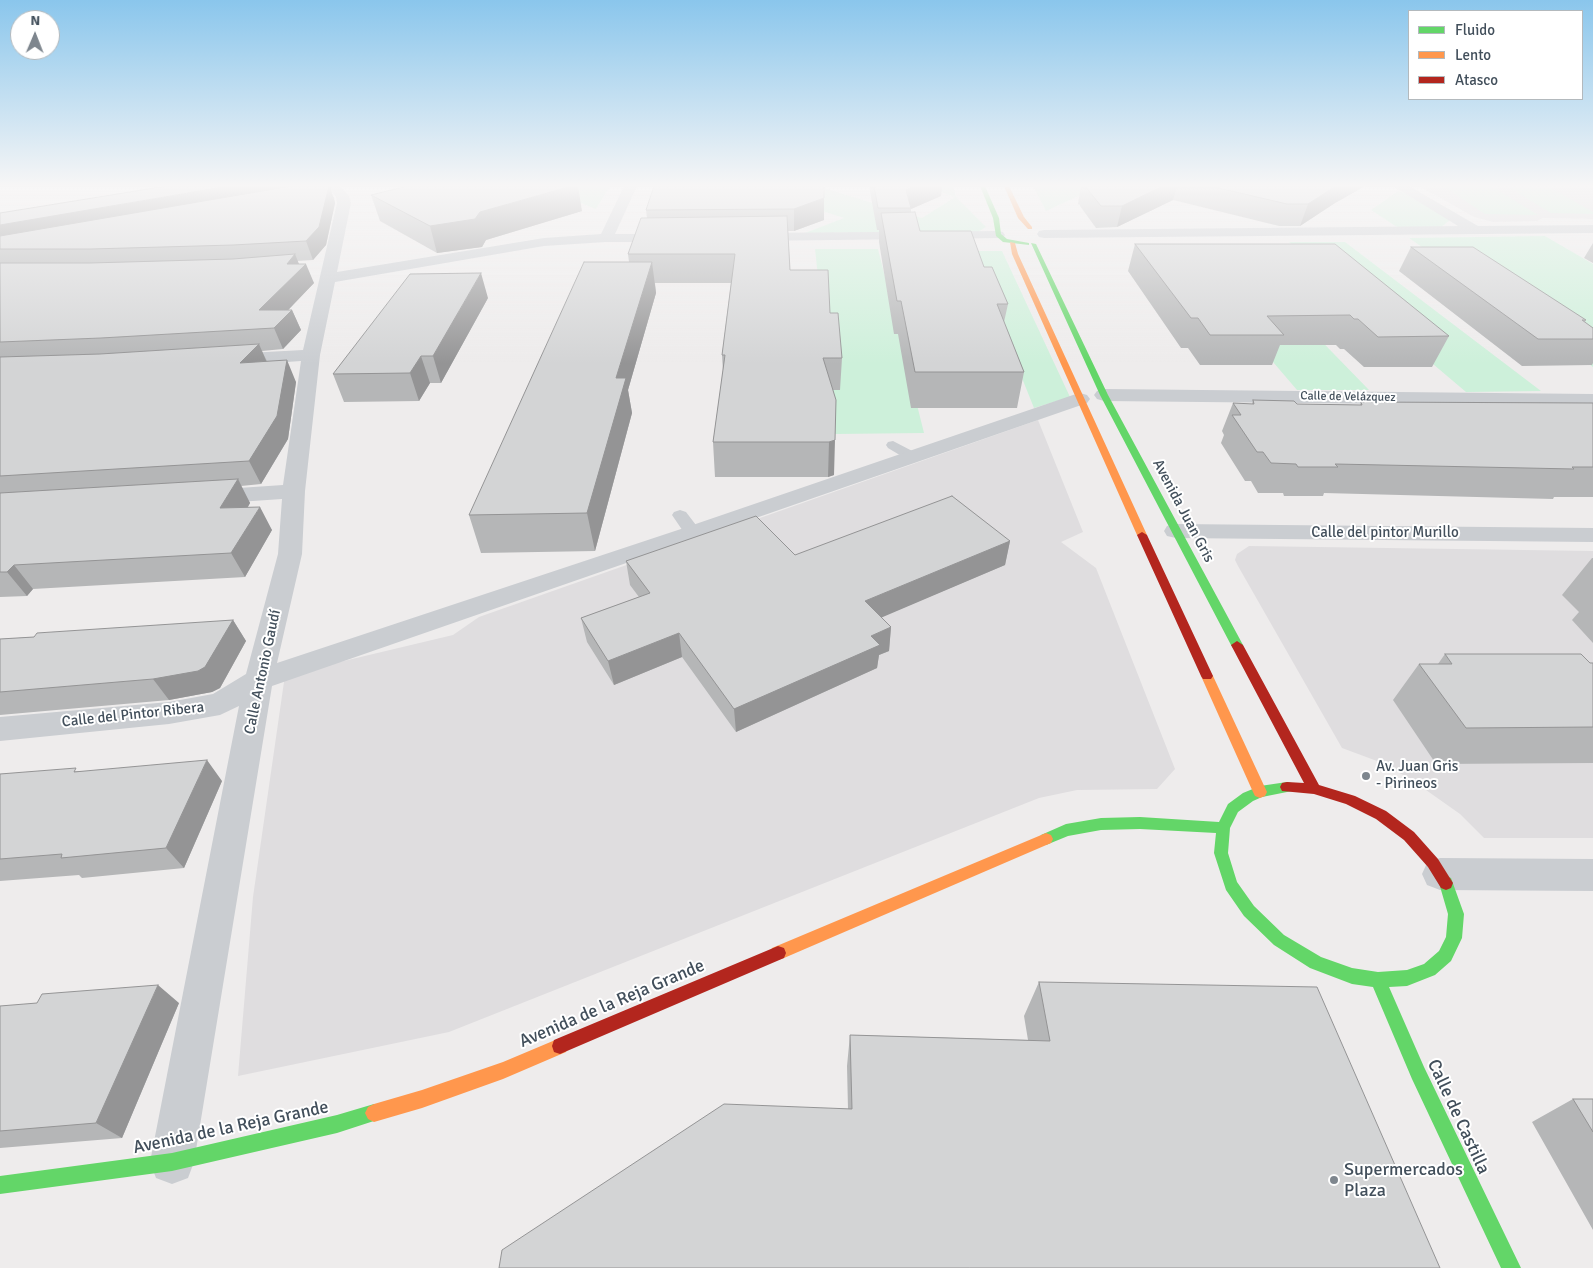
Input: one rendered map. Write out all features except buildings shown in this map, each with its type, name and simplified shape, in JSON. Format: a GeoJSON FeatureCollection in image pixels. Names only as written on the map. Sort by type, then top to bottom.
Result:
{"type":"FeatureCollection","features":[{"type":"Feature","properties":{"kind":"street","name":"Calle Antonio Gaudí"},"geometry":{"type":"LineString","coordinates":[[172,1162],[259,680],[290,554],[294,491],[311,355],[323,270],[331,245]]}},
{"type":"Feature","properties":{"kind":"street"},"geometry":{"type":"LineString","coordinates":[[323,270],[519,245]]}},
{"type":"Feature","properties":{"kind":"street"},"geometry":{"type":"LineString","coordinates":[[1013,245],[1080,399],[1260,792]]}},
{"type":"Feature","properties":{"kind":"street","name":"Avenida Juan Gris"},"geometry":{"type":"LineString","coordinates":[[1041,245],[1104,394],[1314,789]]}},
{"type":"Feature","properties":{"kind":"street"},"geometry":{"type":"LineString","coordinates":[[212,361],[311,355]]}},
{"type":"Feature","properties":{"kind":"street","name":"Calle de Velázquez"},"geometry":{"type":"LineString","coordinates":[[1104,394],[1593,400]]}},
{"type":"Feature","properties":{"kind":"street","name":"Calle del Pintor Ribera"},"geometry":{"type":"LineString","coordinates":[[0,728],[169,713],[220,704],[259,680],[686,524],[903,451],[1080,399]]}},
{"type":"Feature","properties":{"kind":"street"},"geometry":{"type":"LineString","coordinates":[[186,498],[294,491]]}},
{"type":"Feature","properties":{"kind":"street","name":"Calle del pintor Murillo"},"geometry":{"type":"LineString","coordinates":[[1176,531],[1593,535]]}},
{"type":"Feature","properties":{"kind":"street"},"geometry":{"type":"LineString","coordinates":[[1287,787],[1314,789],[1350,800],[1381,815],[1409,836],[1433,863],[1440,874],[1448,887],[1456,914],[1454,938],[1446,956],[1429,970],[1408,978],[1378,980],[1352,976],[1316,963],[1279,940],[1249,911],[1231,885],[1220,853],[1223,828],[1233,808],[1248,797],[1260,792],[1287,787]]}},
{"type":"Feature","properties":{"kind":"street","name":"Avenida de la Reja Grande"},"geometry":{"type":"LineString","coordinates":[[0,1185],[172,1162],[337,1124],[422,1098],[502,1070],[1066,830],[1101,824],[1140,822],[1223,828]]}},
{"type":"Feature","properties":{"kind":"street"},"geometry":{"type":"LineString","coordinates":[[1440,874],[1593,875]]}},
{"type":"Feature","properties":{"kind":"street","name":"Calle de Castilla"},"geometry":{"type":"LineString","coordinates":[[1378,980],[1418,1073],[1511,1268]]}},
{"type":"Feature","properties":{"kind":"shaded area"},"geometry":{"type":"Polygon","coordinates":[[[1038,420],[1083,532],[1061,542],[1096,568],[1175,769],[1157,789],[1077,790],[1039,798],[449,1032],[238,1076],[253,897],[285,675],[453,635],[479,617],[1038,420]]]}},
{"type":"Feature","properties":{"kind":"shaded area"},"geometry":{"type":"Polygon","coordinates":[[[1249,546],[1593,551],[1593,838],[1484,838],[1460,814],[1409,778],[1377,761],[1342,748],[1235,560],[1237,554],[1249,546]]]}},
{"type":"Feature","properties":{"kind":"green space"},"geometry":{"type":"Polygon","coordinates":[[[1173,245],[1228,245],[1369,390],[1297,390],[1173,245]]]}},
{"type":"Feature","properties":{"kind":"green space"},"geometry":{"type":"Polygon","coordinates":[[[1293,245],[1349,245],[1541,391],[1466,392],[1293,245]]]}},
{"type":"Feature","properties":{"kind":"green space"},"geometry":{"type":"Polygon","coordinates":[[[1419,245],[1561,245],[1593,264],[1593,367],[1419,245]]]}},
{"type":"Feature","properties":{"kind":"green space"},"geometry":{"type":"Polygon","coordinates":[[[815,249],[878,249],[924,433],[835,434],[815,249]]]}},
{"type":"Feature","properties":{"kind":"green space"},"geometry":{"type":"Polygon","coordinates":[[[971,251],[1002,251],[1070,397],[1034,408],[971,251]]]}},
{"type":"Feature","properties":{"kind":"traffic: fast"},"geometry":{"type":"LineString","coordinates":[[1034,245],[1104,395],[1237,645]]}},
{"type":"Feature","properties":{"kind":"traffic: fast"},"geometry":{"type":"LineString","coordinates":[[1287,787],[1260,792],[1248,797],[1233,808],[1223,828],[1221,853],[1231,885],[1249,911],[1279,940],[1316,963],[1352,976],[1378,980],[1407,978],[1429,970],[1445,956],[1454,938],[1456,914],[1446,883]]}},
{"type":"Feature","properties":{"kind":"traffic: fast"},"geometry":{"type":"LineString","coordinates":[[1046,839],[1066,830],[1101,824],[1140,823],[1223,828]]}},
{"type":"Feature","properties":{"kind":"traffic: fast"},"geometry":{"type":"LineString","coordinates":[[1378,980],[1418,1073],[1511,1268]]}},
{"type":"Feature","properties":{"kind":"traffic: fast"},"geometry":{"type":"LineString","coordinates":[[0,1185],[172,1162],[337,1124],[374,1113]]}},
{"type":"Feature","properties":{"kind":"traffic: slow"},"geometry":{"type":"LineString","coordinates":[[1013,245],[1142,535]]}},
{"type":"Feature","properties":{"kind":"traffic: slow"},"geometry":{"type":"LineString","coordinates":[[1207,676],[1260,792]]}},
{"type":"Feature","properties":{"kind":"traffic: slow"},"geometry":{"type":"LineString","coordinates":[[778,953],[1046,839]]}},
{"type":"Feature","properties":{"kind":"traffic: slow"},"geometry":{"type":"LineString","coordinates":[[374,1113],[422,1099],[503,1070],[560,1046]]}},
{"type":"Feature","properties":{"kind":"traffic: jam"},"geometry":{"type":"LineString","coordinates":[[1142,535],[1207,676]]}},
{"type":"Feature","properties":{"kind":"traffic: jam"},"geometry":{"type":"LineString","coordinates":[[1237,645],[1314,789]]}},
{"type":"Feature","properties":{"kind":"traffic: jam"},"geometry":{"type":"LineString","coordinates":[[1287,787],[1314,789],[1350,800],[1381,815],[1409,836],[1433,863],[1446,883]]}},
{"type":"Feature","properties":{"kind":"traffic: jam"},"geometry":{"type":"LineString","coordinates":[[560,1046],[778,953]]}},
{"type":"Feature","properties":{"kind":"place","name":"Av. Juan Gris - Pirineos"},"geometry":{"type":"Point","coordinates":[1366,776]}},
{"type":"Feature","properties":{"kind":"place","name":"Supermercados Plaza"},"geometry":{"type":"Point","coordinates":[1334,1180]}}]}
